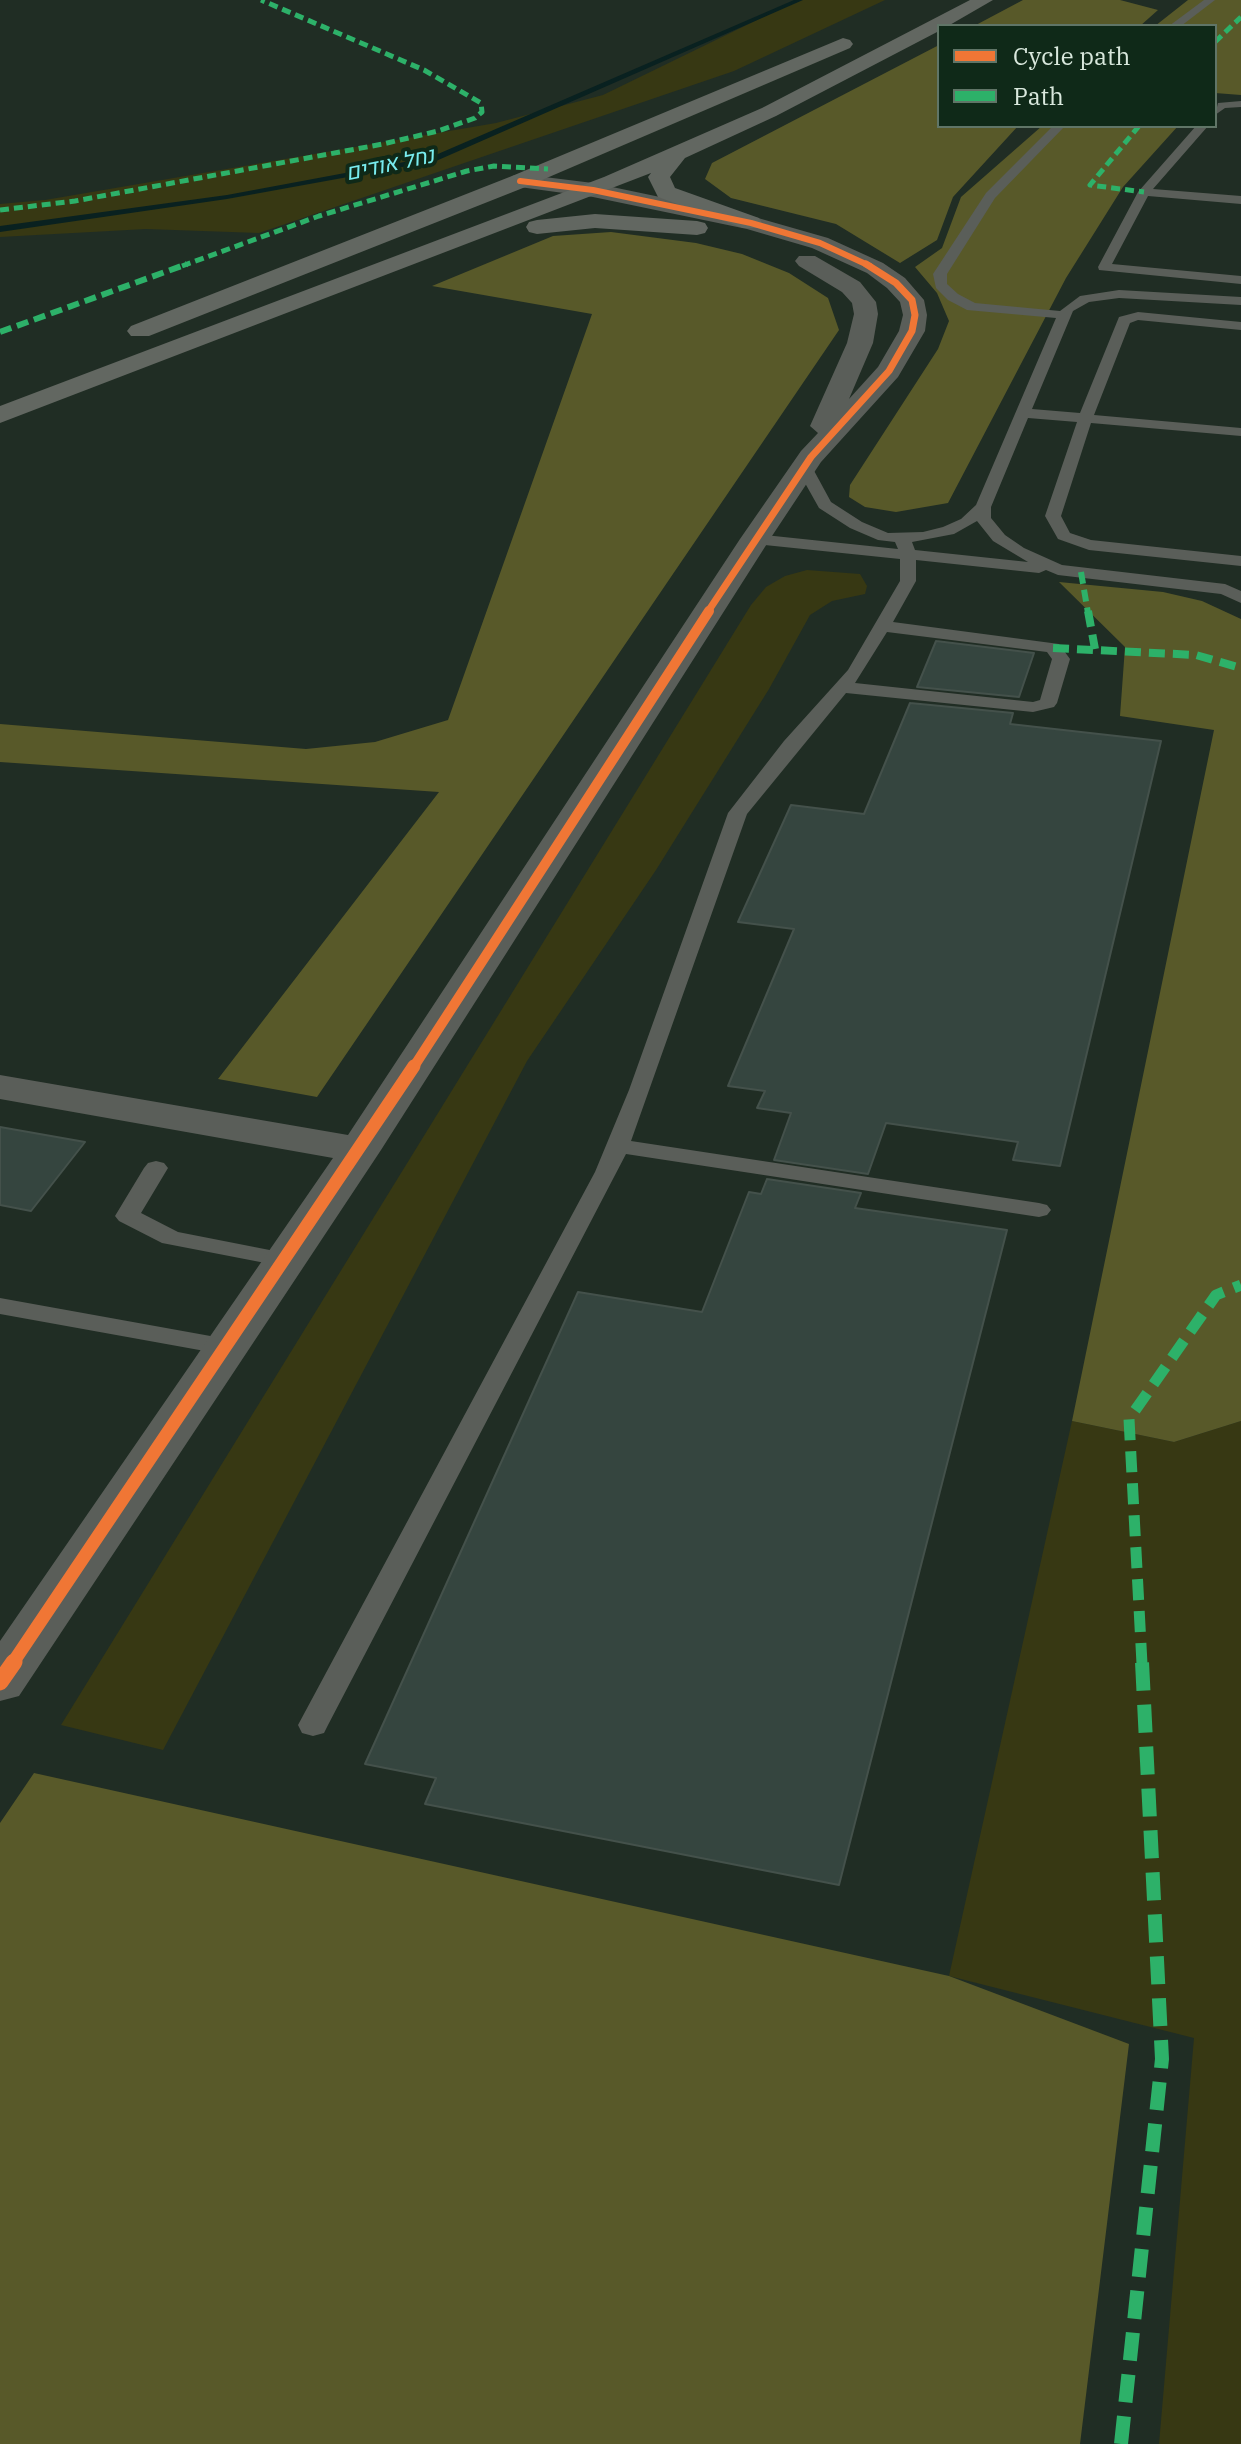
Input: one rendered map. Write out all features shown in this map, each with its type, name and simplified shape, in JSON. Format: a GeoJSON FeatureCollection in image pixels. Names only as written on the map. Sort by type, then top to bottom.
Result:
{"type":"FeatureCollection","features":[{"type":"Feature","properties":{"kind":"main road"},"geometry":{"type":"LineString","coordinates":[[938,24],[984,0]]}},
{"type":"Feature","properties":{"kind":"main road"},"geometry":{"type":"LineString","coordinates":[[0,415],[593,190],[769,112],[937,24]]}},
{"type":"Feature","properties":{"kind":"main road"},"geometry":{"type":"LineString","coordinates":[[124,337],[520,181],[865,33]]}},
{"type":"Feature","properties":{"kind":"main road"},"geometry":{"type":"LineString","coordinates":[[677,153],[659,177],[666,192],[751,223]]}},
{"type":"Feature","properties":{"kind":"main road"},"geometry":{"type":"LineString","coordinates":[[433,251],[568,223],[623,222],[697,228]]}},
{"type":"Feature","properties":{"kind":"street"},"geometry":{"type":"LineString","coordinates":[[0,1682],[360,1150],[759,532],[807,462],[889,371],[905,348],[915,315],[912,300],[896,283],[848,254],[793,233],[751,223],[593,190],[520,181]]}},
{"type":"Feature","properties":{"kind":"street"},"geometry":{"type":"LineString","coordinates":[[520,181],[567,200],[762,243],[810,262],[851,287],[864,302],[866,314],[860,343],[807,462]]}},
{"type":"Feature","properties":{"kind":"street"},"geometry":{"type":"LineString","coordinates":[[0,1087],[360,1150]]}},
{"type":"Feature","properties":{"kind":"lane"},"geometry":{"type":"LineString","coordinates":[[1177,24],[1210,0]]}},
{"type":"Feature","properties":{"kind":"lane"},"geometry":{"type":"LineString","coordinates":[[1217,110],[1222,105],[1241,104]]}},
{"type":"Feature","properties":{"kind":"lane"},"geometry":{"type":"LineString","coordinates":[[1057,128],[990,196],[940,274],[941,285],[953,297],[972,307],[1064,315]]}},
{"type":"Feature","properties":{"kind":"lane"},"geometry":{"type":"LineString","coordinates":[[1085,299],[1144,192],[1200,128]]}},
{"type":"Feature","properties":{"kind":"lane"},"geometry":{"type":"LineString","coordinates":[[1144,192],[1241,200]]}},
{"type":"Feature","properties":{"kind":"lane"},"geometry":{"type":"LineString","coordinates":[[1104,267],[1241,280]]}},
{"type":"Feature","properties":{"kind":"lane"},"geometry":{"type":"LineString","coordinates":[[759,532],[898,543],[948,531],[967,522],[983,507],[1067,309],[1085,299],[1139,293],[1240,297],[1236,325],[1128,317],[1121,323],[1053,516],[1064,536],[1108,549],[1241,561]]}},
{"type":"Feature","properties":{"kind":"lane"},"geometry":{"type":"LineString","coordinates":[[1025,413],[1241,432]]}},
{"type":"Feature","properties":{"kind":"lane"},"geometry":{"type":"LineString","coordinates":[[807,462],[825,505],[847,520],[898,543]]}},
{"type":"Feature","properties":{"kind":"lane"},"geometry":{"type":"LineString","coordinates":[[983,507],[983,519],[999,538],[1058,570]]}},
{"type":"Feature","properties":{"kind":"lane"},"geometry":{"type":"LineString","coordinates":[[759,532],[898,543],[1058,570],[1236,588],[1241,598]]}},
{"type":"Feature","properties":{"kind":"lane"},"geometry":{"type":"LineString","coordinates":[[313,1725],[599,1186],[640,1090],[738,813],[791,745],[855,672],[908,581],[898,543]]}},
{"type":"Feature","properties":{"kind":"lane"},"geometry":{"type":"LineString","coordinates":[[842,687],[1033,707],[1048,703],[1061,659],[1053,648],[882,626]]}},
{"type":"Feature","properties":{"kind":"lane"},"geometry":{"type":"LineString","coordinates":[[617,1146],[1039,1210]]}},
{"type":"Feature","properties":{"kind":"lane"},"geometry":{"type":"LineString","coordinates":[[156,1168],[127,1216],[171,1238],[286,1260]]}},
{"type":"Feature","properties":{"kind":"lane"},"geometry":{"type":"LineString","coordinates":[[0,1306],[227,1347]]}},
{"type":"Feature","properties":{"kind":"shaded area"},"geometry":{"type":"Polygon","coordinates":[[[798,0],[885,0],[734,71],[259,233],[146,229],[0,237],[0,204],[45,200],[496,123],[603,95],[798,0]]]}},
{"type":"Feature","properties":{"kind":"shaded area"},"geometry":{"type":"Polygon","coordinates":[[[1023,0],[1120,0],[1158,10],[1142,24],[978,24],[1023,0]]]}},
{"type":"Feature","properties":{"kind":"shaded area"},"geometry":{"type":"Polygon","coordinates":[[[1188,0],[1241,0],[1241,95],[1217,93],[1217,24],[1158,24],[1188,0]]]}},
{"type":"Feature","properties":{"kind":"shaded area"},"geometry":{"type":"Polygon","coordinates":[[[937,46],[937,128],[1016,128],[953,197],[937,240],[900,263],[836,224],[731,198],[705,179],[712,163],[937,46]]]}},
{"type":"Feature","properties":{"kind":"shaded area"},"geometry":{"type":"Polygon","coordinates":[[[1040,128],[1176,128],[1123,187],[1066,278],[948,503],[896,512],[865,507],[849,497],[850,485],[938,349],[949,321],[937,293],[915,267],[942,248],[961,197],[1040,128]]]}},
{"type":"Feature","properties":{"kind":"shaded area"},"geometry":{"type":"Polygon","coordinates":[[[611,232],[696,243],[742,254],[789,273],[828,298],[839,330],[317,1097],[218,1079],[439,792],[0,762],[0,724],[306,749],[375,742],[448,720],[592,314],[432,286],[553,236],[611,232]]]}},
{"type":"Feature","properties":{"kind":"shaded area"},"geometry":{"type":"Polygon","coordinates":[[[807,570],[860,574],[867,586],[865,594],[832,601],[810,615],[769,689],[656,870],[527,1061],[163,1750],[61,1725],[751,605],[766,587],[785,576],[807,570]]]}},
{"type":"Feature","properties":{"kind":"shaded area"},"geometry":{"type":"Polygon","coordinates":[[[1059,582],[1163,592],[1202,601],[1241,619],[1241,1421],[1174,1442],[1072,1421],[1214,730],[1120,716],[1125,647],[1059,582]]]}},
{"type":"Feature","properties":{"kind":"shaded area"},"geometry":{"type":"Polygon","coordinates":[[[1072,1421],[1174,1442],[1241,1421],[1241,2444],[1159,2444],[1194,2038],[949,1976],[1072,1421]]]}},
{"type":"Feature","properties":{"kind":"shaded area"},"geometry":{"type":"Polygon","coordinates":[[[34,1773],[949,1976],[1129,2044],[1080,2444],[0,2444],[0,1823],[34,1773]]]}},
{"type":"Feature","properties":{"kind":"building"},"geometry":{"type":"Polygon","coordinates":[[[936,641],[1034,653],[1019,697],[917,687],[936,641]]]}},
{"type":"Feature","properties":{"kind":"building"},"geometry":{"type":"Polygon","coordinates":[[[910,703],[1013,713],[1010,724],[1161,741],[1060,1166],[1013,1160],[1018,1142],[886,1123],[868,1174],[774,1160],[791,1113],[757,1108],[765,1091],[728,1086],[794,929],[738,922],[791,805],[864,814],[910,703]]]}},
{"type":"Feature","properties":{"kind":"building"},"geometry":{"type":"Polygon","coordinates":[[[0,1127],[85,1142],[31,1211],[0,1205],[0,1127]]]}},
{"type":"Feature","properties":{"kind":"building"},"geometry":{"type":"Polygon","coordinates":[[[767,1179],[861,1193],[855,1208],[1007,1230],[839,1885],[425,1804],[436,1778],[365,1764],[578,1292],[702,1312],[749,1192],[761,1194],[767,1179]]]}},
{"type":"Feature","properties":{"kind":"waterway","name":"נחל אודים"},"geometry":{"type":"LineString","coordinates":[[0,229],[227,197],[433,159],[800,0]]}},
{"type":"Feature","properties":{"kind":"marked path"},"geometry":{"type":"LineString","coordinates":[[0,210],[75,201],[383,144],[438,131],[475,118],[482,112],[481,103],[424,70],[261,0]]}},
{"type":"Feature","properties":{"kind":"marked path"},"geometry":{"type":"LineString","coordinates":[[1217,40],[1241,17]]}},
{"type":"Feature","properties":{"kind":"marked path"},"geometry":{"type":"LineString","coordinates":[[1137,128],[1090,185],[1144,192]]}},
{"type":"Feature","properties":{"kind":"marked path"},"geometry":{"type":"LineString","coordinates":[[0,332],[319,216],[467,171],[494,166],[548,169]]}},
{"type":"Feature","properties":{"kind":"marked path"},"geometry":{"type":"LineString","coordinates":[[1081,572],[1095,649]]}},
{"type":"Feature","properties":{"kind":"marked path"},"geometry":{"type":"LineString","coordinates":[[1053,648],[1196,655],[1241,668]]}},
{"type":"Feature","properties":{"kind":"marked path"},"geometry":{"type":"LineString","coordinates":[[1121,2444],[1162,2059],[1129,1419],[1216,1295],[1241,1285]]}},
{"type":"Feature","properties":{"kind":"cycle path"},"geometry":{"type":"LineString","coordinates":[[0,1682],[360,1150],[755,539],[811,457],[889,371],[912,331],[915,315],[912,300],[896,283],[875,268],[820,243],[751,223],[593,190],[520,181]]}}]}
